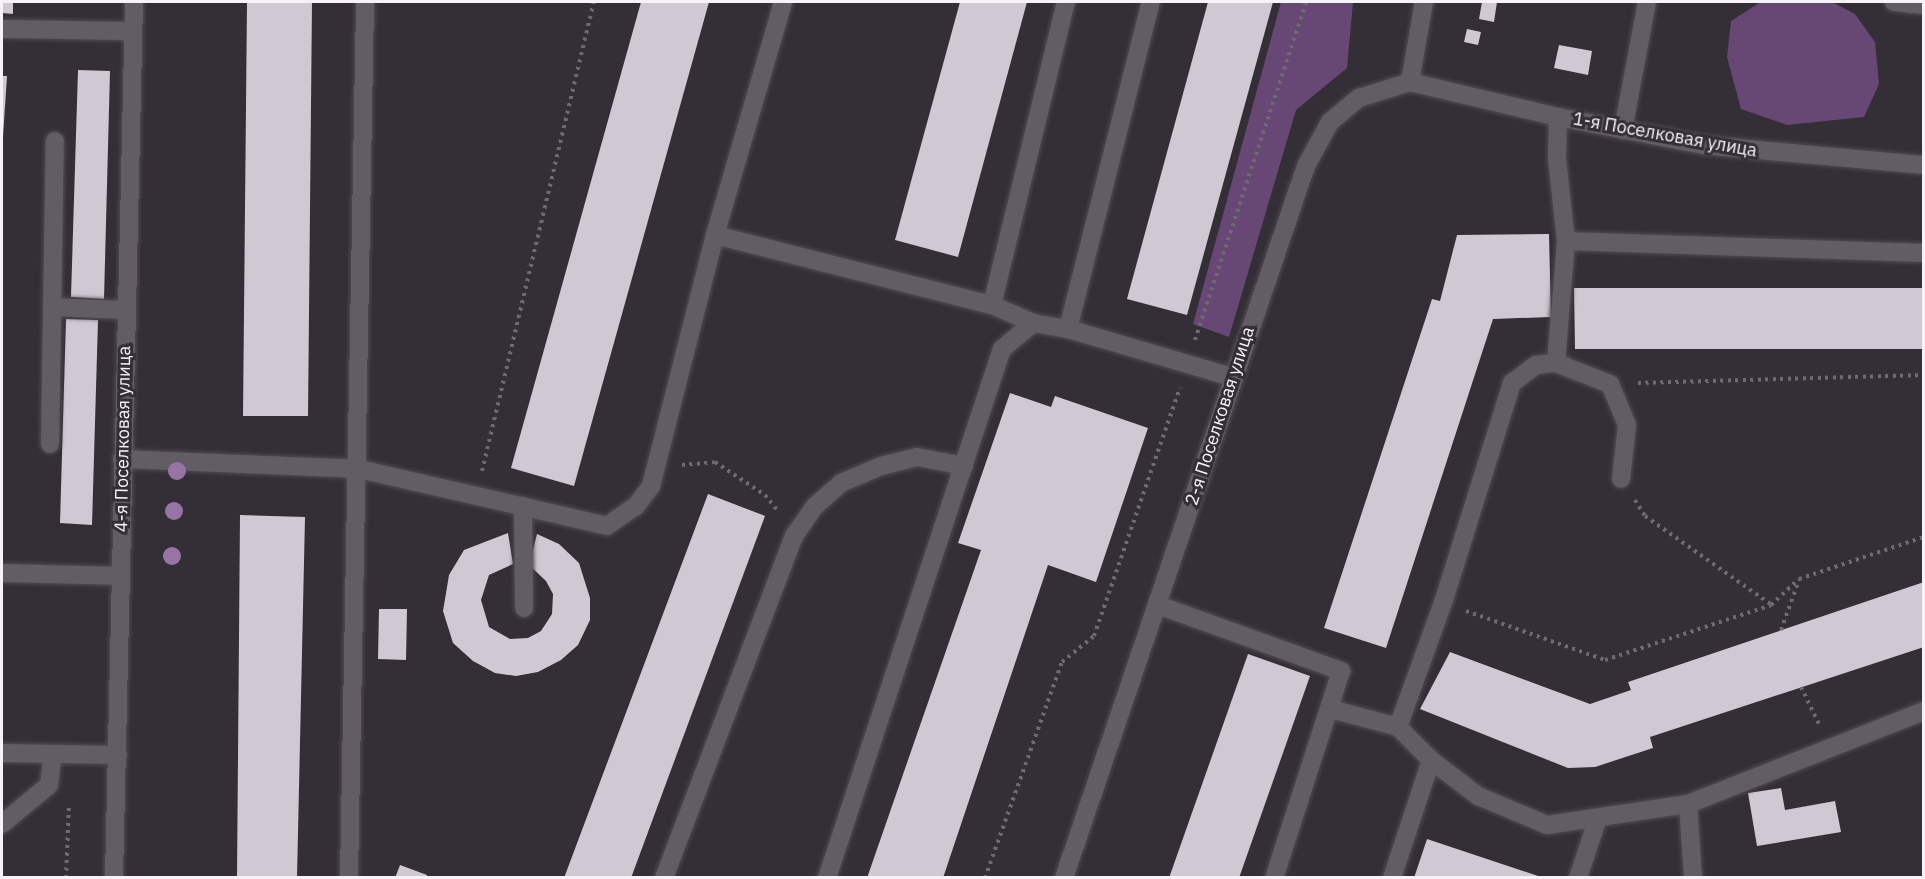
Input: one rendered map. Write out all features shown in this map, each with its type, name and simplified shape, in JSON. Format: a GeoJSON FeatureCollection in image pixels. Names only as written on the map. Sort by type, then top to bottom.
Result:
{"type":"FeatureCollection","features":[{"type":"Feature","properties":{"kind":"street","name":"4-я Поселковая улица"},"geometry":{"type":"LineString","coordinates":[[114,878],[125,310],[134,2]]}},
{"type":"Feature","properties":{"kind":"street"},"geometry":{"type":"LineString","coordinates":[[349,878],[359,469],[365,2]]}},
{"type":"Feature","properties":{"kind":"street"},"geometry":{"type":"LineString","coordinates":[[122,459],[359,469],[607,526],[636,506],[651,486],[715,234],[783,2]]}},
{"type":"Feature","properties":{"kind":"street"},"geometry":{"type":"LineString","coordinates":[[992,305],[1066,2]]}},
{"type":"Feature","properties":{"kind":"street"},"geometry":{"type":"LineString","coordinates":[[1068,329],[1151,2]]}},
{"type":"Feature","properties":{"kind":"street"},"geometry":{"type":"LineString","coordinates":[[1410,82],[1424,2]]}},
{"type":"Feature","properties":{"kind":"street"},"geometry":{"type":"LineString","coordinates":[[1623,130],[1647,2]]}},
{"type":"Feature","properties":{"kind":"street"},"geometry":{"type":"LineString","coordinates":[[1894,2],[1923,5]]}},
{"type":"Feature","properties":{"kind":"street"},"geometry":{"type":"LineString","coordinates":[[2,29],[132,31]]}},
{"type":"Feature","properties":{"kind":"street","name":"1-я Поселковая улица"},"geometry":{"type":"LineString","coordinates":[[1410,82],[1558,117],[1704,145],[1923,165]]}},
{"type":"Feature","properties":{"kind":"street","name":"2-я Поселковая улица"},"geometry":{"type":"LineString","coordinates":[[1064,878],[1158,605],[1232,377],[1306,166],[1330,122],[1359,98],[1410,82]]}},
{"type":"Feature","properties":{"kind":"street"},"geometry":{"type":"LineString","coordinates":[[1556,363],[1566,241],[1557,158],[1558,117]]}},
{"type":"Feature","properties":{"kind":"street"},"geometry":{"type":"LineString","coordinates":[[50,444],[55,141]]}},
{"type":"Feature","properties":{"kind":"street"},"geometry":{"type":"LineString","coordinates":[[715,234],[992,305],[1033,323],[1068,329],[1232,377]]}},
{"type":"Feature","properties":{"kind":"street"},"geometry":{"type":"LineString","coordinates":[[1566,241],[1923,253]]}},
{"type":"Feature","properties":{"kind":"street"},"geometry":{"type":"LineString","coordinates":[[52,307],[125,310]]}},
{"type":"Feature","properties":{"kind":"street"},"geometry":{"type":"LineString","coordinates":[[827,878],[1002,349],[1033,323]]}},
{"type":"Feature","properties":{"kind":"street"},"geometry":{"type":"LineString","coordinates":[[1398,727],[1443,603],[1512,383],[1536,364],[1556,363],[1610,384],[1627,425],[1622,479]]}},
{"type":"Feature","properties":{"kind":"street"},"geometry":{"type":"LineString","coordinates":[[664,878],[794,536],[815,506],[841,483],[881,466],[916,457],[964,466]]}},
{"type":"Feature","properties":{"kind":"street"},"geometry":{"type":"LineString","coordinates":[[523,506],[524,608]]}},
{"type":"Feature","properties":{"kind":"street"},"geometry":{"type":"LineString","coordinates":[[2,573],[121,576]]}},
{"type":"Feature","properties":{"kind":"street"},"geometry":{"type":"LineString","coordinates":[[1158,605],[1341,671],[1331,709],[1274,878]]}},
{"type":"Feature","properties":{"kind":"street"},"geometry":{"type":"LineString","coordinates":[[1331,709],[1398,727],[1431,760],[1478,796],[1548,825],[1688,804],[1923,711]]}},
{"type":"Feature","properties":{"kind":"street"},"geometry":{"type":"LineString","coordinates":[[2,753],[118,755]]}},
{"type":"Feature","properties":{"kind":"street"},"geometry":{"type":"LineString","coordinates":[[2,824],[49,785],[53,754]]}},
{"type":"Feature","properties":{"kind":"street"},"geometry":{"type":"LineString","coordinates":[[1392,878],[1431,760]]}},
{"type":"Feature","properties":{"kind":"street"},"geometry":{"type":"LineString","coordinates":[[1688,804],[1693,878]]}},
{"type":"Feature","properties":{"kind":"street"},"geometry":{"type":"LineString","coordinates":[[1578,878],[1598,818]]}},
{"type":"Feature","properties":{"kind":"path"},"geometry":{"type":"LineString","coordinates":[[477,495],[594,2]]}},
{"type":"Feature","properties":{"kind":"path"},"geometry":{"type":"LineString","coordinates":[[985,878],[1062,662],[1094,636],[1188,364],[1306,2]]}},
{"type":"Feature","properties":{"kind":"path"},"geometry":{"type":"LineString","coordinates":[[1610,384],[1923,375]]}},
{"type":"Feature","properties":{"kind":"path"},"geometry":{"type":"LineString","coordinates":[[654,467],[715,462],[765,495],[794,536]]}},
{"type":"Feature","properties":{"kind":"path"},"geometry":{"type":"LineString","coordinates":[[1622,479],[1645,516],[1771,605]]}},
{"type":"Feature","properties":{"kind":"path"},"geometry":{"type":"LineString","coordinates":[[1443,603],[1605,660],[1771,605],[1799,579],[1923,537]]}},
{"type":"Feature","properties":{"kind":"path"},"geometry":{"type":"LineString","coordinates":[[1781,630],[1799,579]]}},
{"type":"Feature","properties":{"kind":"path"},"geometry":{"type":"LineString","coordinates":[[1801,687],[1830,747]]}},
{"type":"Feature","properties":{"kind":"path"},"geometry":{"type":"LineString","coordinates":[[66,878],[69,799]]}},
{"type":"Feature","properties":{"kind":"shaded area"},"geometry":{"type":"Polygon","coordinates":[[[1281,2],[1353,2],[1347,68],[1296,110],[1229,337],[1193,324],[1281,2]]]}},
{"type":"Feature","properties":{"kind":"shaded area"},"geometry":{"type":"Polygon","coordinates":[[[1832,2],[1855,14],[1875,42],[1879,84],[1864,117],[1787,125],[1741,109],[1727,57],[1731,21],[1759,3],[1832,2]]]}},
{"type":"Feature","properties":{"kind":"building"},"geometry":{"type":"Polygon","coordinates":[[[2,2],[13,2],[13,14],[2,13],[2,2]]]}},
{"type":"Feature","properties":{"kind":"building"},"geometry":{"type":"Polygon","coordinates":[[[247,2],[312,2],[308,416],[243,416],[247,2]]]}},
{"type":"Feature","properties":{"kind":"building"},"geometry":{"type":"Polygon","coordinates":[[[641,2],[709,2],[574,486],[511,468],[641,2]]]}},
{"type":"Feature","properties":{"kind":"building"},"geometry":{"type":"Polygon","coordinates":[[[960,2],[1027,2],[958,257],[895,240],[960,2]]]}},
{"type":"Feature","properties":{"kind":"building"},"geometry":{"type":"Polygon","coordinates":[[[1208,2],[1273,2],[1187,315],[1127,299],[1208,2]]]}},
{"type":"Feature","properties":{"kind":"building"},"geometry":{"type":"Polygon","coordinates":[[[1482,2],[1497,2],[1494,22],[1479,19],[1482,2]]]}},
{"type":"Feature","properties":{"kind":"building"},"geometry":{"type":"Polygon","coordinates":[[[1467,29],[1481,32],[1478,45],[1464,42],[1467,29]]]}},
{"type":"Feature","properties":{"kind":"building"},"geometry":{"type":"Polygon","coordinates":[[[1559,45],[1592,51],[1588,75],[1554,68],[1559,45]]]}},
{"type":"Feature","properties":{"kind":"building"},"geometry":{"type":"Polygon","coordinates":[[[78,70],[110,71],[104,299],[71,297],[78,70]]]}},
{"type":"Feature","properties":{"kind":"building"},"geometry":{"type":"Polygon","coordinates":[[[2,76],[7,76],[3,137],[2,137],[2,76]]]}},
{"type":"Feature","properties":{"kind":"building"},"geometry":{"type":"Polygon","coordinates":[[[1549,234],[1551,317],[1493,319],[1386,648],[1324,628],[1432,299],[1440,301],[1457,235],[1549,234]]]}},
{"type":"Feature","properties":{"kind":"building"},"geometry":{"type":"Polygon","coordinates":[[[1574,288],[1924,288],[1924,349],[1575,349],[1574,288]]]}},
{"type":"Feature","properties":{"kind":"building"},"geometry":{"type":"Polygon","coordinates":[[[66,319],[98,320],[92,525],[60,523],[66,319]]]}},
{"type":"Feature","properties":{"kind":"building"},"geometry":{"type":"Polygon","coordinates":[[[1010,393],[1051,407],[1055,396],[1148,428],[1096,582],[1048,565],[943,878],[867,878],[981,550],[958,543],[1010,393]]]}},
{"type":"Feature","properties":{"kind":"building"},"geometry":{"type":"Polygon","coordinates":[[[708,494],[765,516],[631,878],[564,878],[708,494]]]}},
{"type":"Feature","properties":{"kind":"building"},"geometry":{"type":"Polygon","coordinates":[[[240,515],[305,517],[297,878],[237,878],[240,515]]]}},
{"type":"Feature","properties":{"kind":"building"},"geometry":{"type":"Polygon","coordinates":[[[508,533],[513,564],[489,575],[481,600],[489,627],[510,639],[528,638],[541,631],[552,614],[553,594],[546,581],[529,565],[537,534],[559,544],[579,563],[590,598],[590,620],[578,645],[561,660],[538,672],[516,676],[495,673],[473,661],[453,643],[443,611],[449,575],[464,550],[508,533]]]}},
{"type":"Feature","properties":{"kind":"building"},"geometry":{"type":"Polygon","coordinates":[[[1924,582],[1924,647],[1650,737],[1653,748],[1595,767],[1568,768],[1420,709],[1450,652],[1590,704],[1631,690],[1628,682],[1924,582]]]}},
{"type":"Feature","properties":{"kind":"building"},"geometry":{"type":"Polygon","coordinates":[[[379,609],[407,609],[406,660],[378,659],[379,609]]]}},
{"type":"Feature","properties":{"kind":"building"},"geometry":{"type":"Polygon","coordinates":[[[1248,654],[1310,676],[1239,878],[1169,878],[1248,654]]]}},
{"type":"Feature","properties":{"kind":"building"},"geometry":{"type":"Polygon","coordinates":[[[1781,788],[1785,810],[1835,801],[1841,832],[1757,846],[1748,793],[1781,788]]]}},
{"type":"Feature","properties":{"kind":"building"},"geometry":{"type":"Polygon","coordinates":[[[1427,839],[1541,877],[1541,878],[1414,878],[1427,839]]]}},
{"type":"Feature","properties":{"kind":"building"},"geometry":{"type":"Polygon","coordinates":[[[400,865],[427,875],[426,878],[395,878],[400,865]]]}}]}
